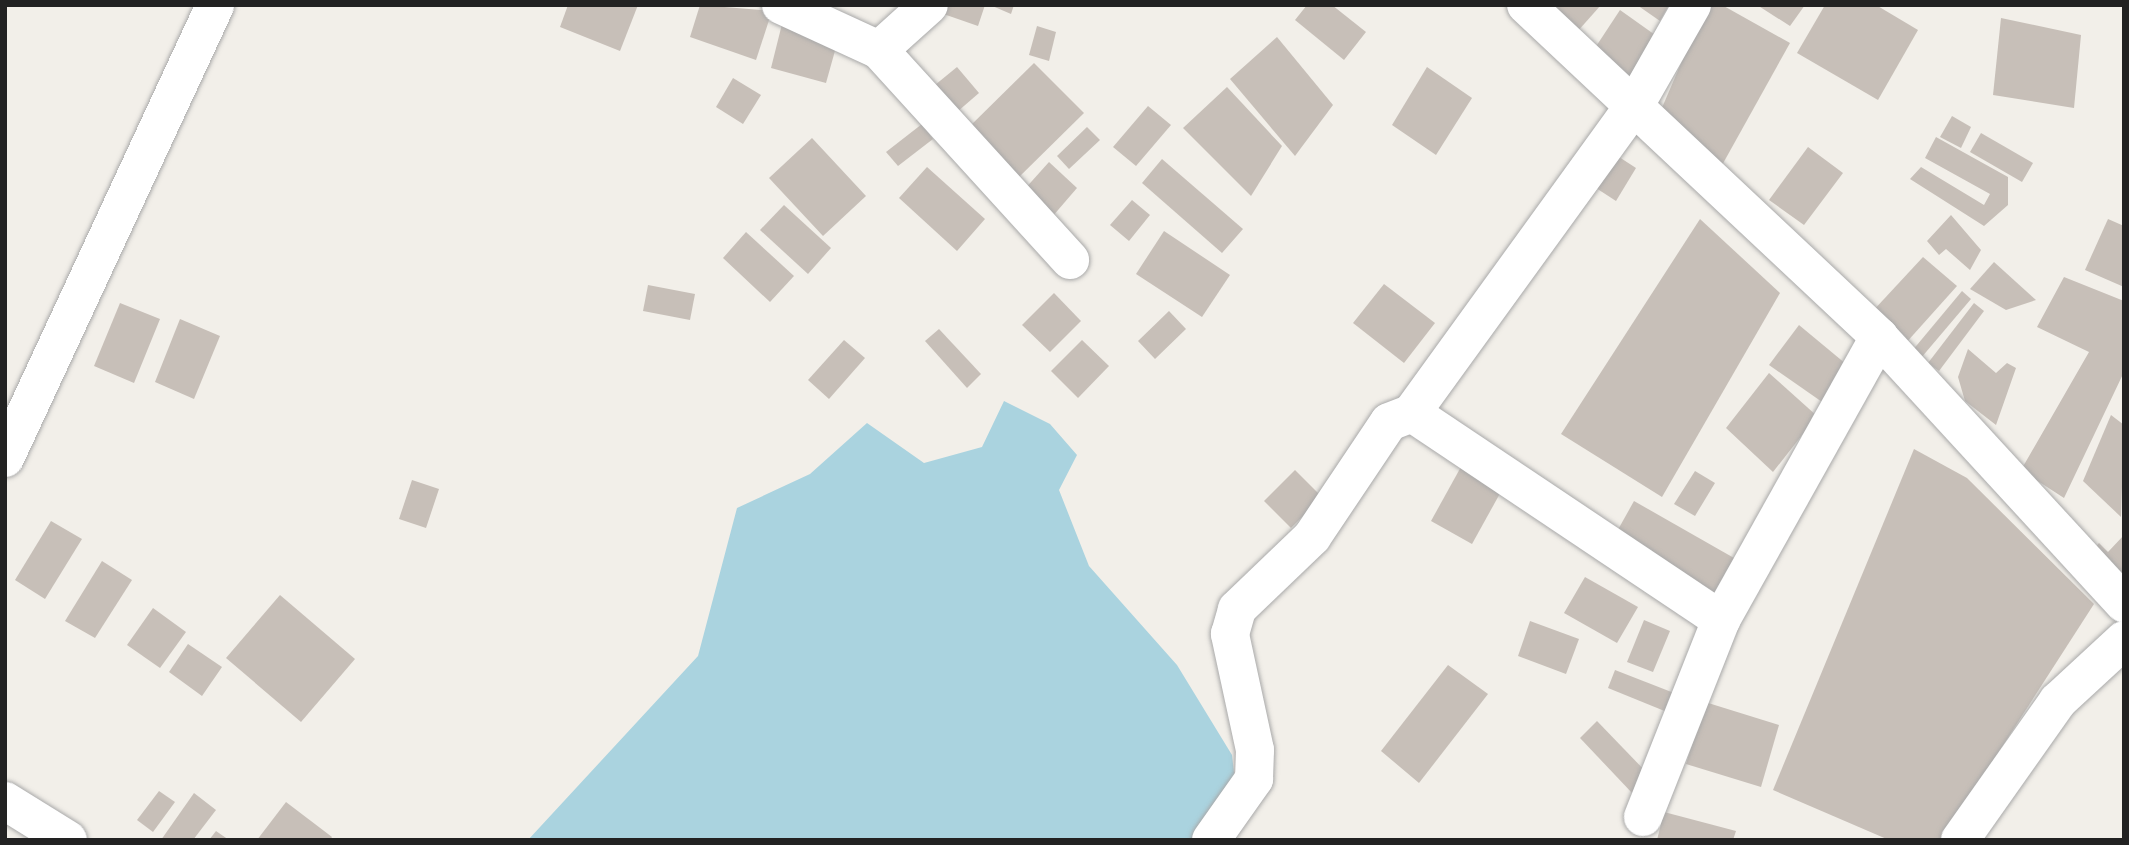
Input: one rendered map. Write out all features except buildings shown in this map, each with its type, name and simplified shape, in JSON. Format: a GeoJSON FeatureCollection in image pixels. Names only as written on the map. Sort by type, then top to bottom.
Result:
{"type":"FeatureCollection","features":[{"type":"Feature","properties":{"kind":"street"},"geometry":{"type":"LineString","coordinates":[[5,458],[215,5]]}},
{"type":"Feature","properties":{"kind":"street"},"geometry":{"type":"LineString","coordinates":[[781,5],[880,51],[1070,260]]}},
{"type":"Feature","properties":{"kind":"street"},"geometry":{"type":"LineString","coordinates":[[880,51],[929,5]]}},
{"type":"Feature","properties":{"kind":"street"},"geometry":{"type":"LineString","coordinates":[[1526,5],[1636,103],[1879,337],[2124,603]]}},
{"type":"Feature","properties":{"kind":"street"},"geometry":{"type":"LineString","coordinates":[[1211,840],[1254,779],[1255,751],[1230,634],[1237,608],[1312,537],[1389,422],[1412,413],[1636,103],[1692,5]]}},
{"type":"Feature","properties":{"kind":"street"},"geometry":{"type":"LineString","coordinates":[[1643,817],[1721,620],[1879,337]]}},
{"type":"Feature","properties":{"kind":"street"},"geometry":{"type":"LineString","coordinates":[[1412,413],[1721,620]]}},
{"type":"Feature","properties":{"kind":"street"},"geometry":{"type":"LineString","coordinates":[[1960,840],[2057,701],[2124,640]]}},
{"type":"Feature","properties":{"kind":"street"},"geometry":{"type":"LineString","coordinates":[[5,801],[68,840]]}},
{"type":"Feature","properties":{"kind":"water"},"geometry":{"type":"Polygon","coordinates":[[[1004,401],[1050,424],[1077,455],[1059,490],[1089,566],[1177,665],[1232,755],[1237,798],[1199,840],[528,840],[698,656],[737,508],[810,474],[867,423],[924,463],[982,447],[1004,401]]]}}]}
